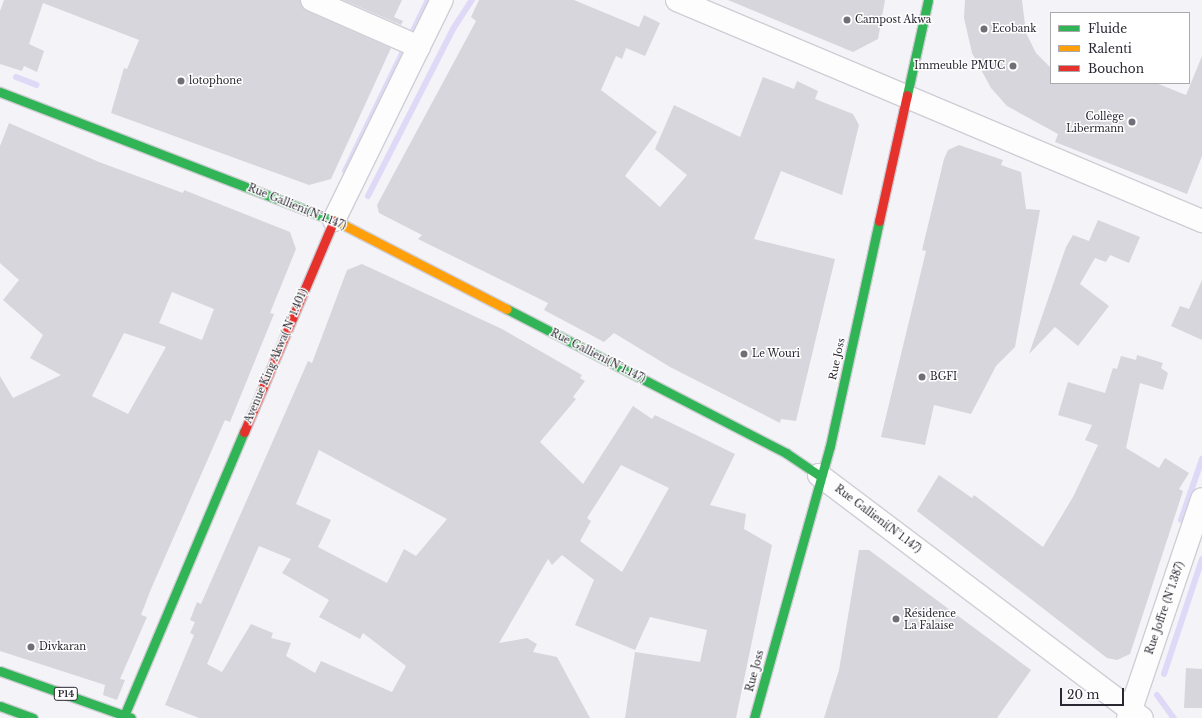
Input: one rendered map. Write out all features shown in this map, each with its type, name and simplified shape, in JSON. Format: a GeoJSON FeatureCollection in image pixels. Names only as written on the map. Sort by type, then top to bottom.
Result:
{"type":"FeatureCollection","features":[{"type":"Feature","properties":{"kind":"main road","name":"Rue Joss"},"geometry":{"type":"LineString","coordinates":[[754,718],[819,475],[830,446],[928,0]]}},
{"type":"Feature","properties":{"kind":"main road","name":"Rue Gallieni(N°1.147)"},"geometry":{"type":"LineString","coordinates":[[0,92],[334,220],[779,450],[819,475]]}},
{"type":"Feature","properties":{"kind":"main road","name":"Avenue King Akwa( N° 1.401)"},"geometry":{"type":"LineString","coordinates":[[126,717],[334,220]]}},
{"type":"Feature","properties":{"kind":"main road","name":"P14"},"geometry":{"type":"LineString","coordinates":[[0,671],[126,717]]}},
{"type":"Feature","properties":{"kind":"main road"},"geometry":{"type":"LineString","coordinates":[[0,706],[33,718]]}},
{"type":"Feature","properties":{"kind":"street"},"geometry":{"type":"LineString","coordinates":[[312,0],[419,47]]}},
{"type":"Feature","properties":{"kind":"street","name":"Avenue King Akwa( N° 1.401)"},"geometry":{"type":"LineString","coordinates":[[334,220],[442,0]]}},
{"type":"Feature","properties":{"kind":"street"},"geometry":{"type":"LineString","coordinates":[[677,0],[907,94],[1202,221]]}},
{"type":"Feature","properties":{"kind":"street","name":"Rue Gallieni(N°1.147)"},"geometry":{"type":"LineString","coordinates":[[819,475],[1134,715]]}},
{"type":"Feature","properties":{"kind":"street","name":"Rue Joffre (N°1.387)"},"geometry":{"type":"LineString","coordinates":[[1134,715],[1198,525],[1202,499]]}},
{"type":"Feature","properties":{"kind":"building"},"geometry":{"type":"Polygon","coordinates":[[[4,0],[300,0],[307,11],[391,48],[331,179],[309,185],[111,113],[124,68],[127,69],[139,40],[43,3],[29,44],[44,51],[37,72],[24,66],[22,71],[0,64],[0,11],[4,0]]]}},
{"type":"Feature","properties":{"kind":"building"},"geometry":{"type":"Polygon","coordinates":[[[343,0],[402,0],[394,17],[403,21],[401,25],[343,0]]]}},
{"type":"Feature","properties":{"kind":"building"},"geometry":{"type":"Polygon","coordinates":[[[479,0],[574,0],[639,27],[644,15],[660,23],[645,56],[626,48],[622,59],[616,56],[601,90],[657,132],[625,176],[660,207],[687,175],[655,149],[674,105],[740,137],[763,77],[794,89],[797,81],[818,91],[815,99],[853,114],[859,125],[842,195],[781,171],[754,239],[835,259],[796,421],[781,419],[780,423],[670,367],[614,333],[604,342],[544,310],[548,303],[418,239],[422,235],[379,213],[377,205],[476,21],[471,17],[479,0]]]}},
{"type":"Feature","properties":{"kind":"building","name":"Campost Akwa"},"geometry":{"type":"Polygon","coordinates":[[[728,0],[885,0],[878,39],[853,52],[728,0]]]}},
{"type":"Feature","properties":{"kind":"building"},"geometry":{"type":"Polygon","coordinates":[[[965,0],[1022,0],[1026,33],[1036,53],[1050,67],[1050,84],[1158,84],[1186,95],[1202,56],[1202,156],[1187,194],[1055,142],[1058,134],[1007,106],[991,88],[972,53],[964,18],[965,0]]]}},
{"type":"Feature","properties":{"kind":"building"},"geometry":{"type":"Polygon","coordinates":[[[9,123],[99,162],[183,193],[184,190],[290,232],[296,249],[270,313],[274,314],[230,422],[225,420],[151,589],[141,615],[147,617],[120,679],[125,680],[117,700],[103,695],[105,685],[0,651],[0,376],[13,398],[61,375],[30,358],[43,335],[3,300],[19,280],[0,263],[0,146],[9,123]],[[172,292],[159,323],[202,340],[214,309],[172,292]],[[124,333],[92,396],[128,414],[166,347],[124,333]]]}},
{"type":"Feature","properties":{"kind":"building"},"geometry":{"type":"Polygon","coordinates":[[[959,145],[1003,160],[1001,165],[1021,172],[1026,209],[1040,210],[1015,347],[996,366],[971,414],[934,405],[925,445],[881,437],[926,251],[922,250],[944,159],[948,150],[959,145]]]}},
{"type":"Feature","properties":{"kind":"building"},"geometry":{"type":"Polygon","coordinates":[[[1098,220],[1140,237],[1129,263],[1110,255],[1106,262],[1095,258],[1080,284],[1109,306],[1078,346],[1055,327],[1029,354],[1066,247],[1073,235],[1089,241],[1098,220]]]}},
{"type":"Feature","properties":{"kind":"building"},"geometry":{"type":"Polygon","coordinates":[[[362,264],[502,329],[582,375],[580,378],[585,381],[573,397],[576,399],[540,442],[583,484],[633,406],[652,419],[655,415],[735,454],[710,505],[746,514],[744,529],[772,545],[736,718],[625,718],[635,652],[700,662],[707,630],[650,617],[635,650],[575,625],[594,580],[562,555],[552,565],[548,559],[499,643],[527,638],[537,644],[533,652],[557,657],[590,718],[199,718],[165,705],[194,635],[190,633],[195,622],[190,620],[197,602],[201,604],[308,361],[312,363],[347,270],[362,264]],[[319,450],[296,504],[331,520],[318,547],[387,583],[404,549],[416,556],[447,519],[319,450]],[[621,465],[587,518],[591,521],[580,541],[622,572],[669,488],[621,465]],[[259,546],[207,664],[222,672],[251,624],[273,633],[271,638],[291,643],[286,656],[315,673],[321,661],[392,692],[406,666],[363,633],[360,639],[319,617],[329,600],[282,573],[291,559],[259,546]]]}},
{"type":"Feature","properties":{"kind":"building"},"geometry":{"type":"Polygon","coordinates":[[[1202,280],[1202,340],[1171,326],[1180,306],[1189,309],[1202,280]]]}},
{"type":"Feature","properties":{"kind":"building"},"geometry":{"type":"Polygon","coordinates":[[[1137,355],[1163,363],[1161,368],[1168,373],[1163,390],[1140,383],[1126,448],[1159,468],[1165,458],[1189,473],[1179,489],[1183,491],[1130,654],[1117,660],[1107,658],[917,511],[939,475],[972,498],[974,495],[1043,547],[1073,497],[1098,445],[1085,440],[1092,425],[1058,415],[1068,382],[1105,393],[1113,368],[1117,369],[1121,356],[1136,360],[1137,355]]]}},
{"type":"Feature","properties":{"kind":"building"},"geometry":{"type":"Polygon","coordinates":[[[859,550],[869,550],[1031,670],[997,718],[824,718],[839,670],[859,550]]]}},
{"type":"Feature","properties":{"kind":"building"},"geometry":{"type":"Polygon","coordinates":[[[1186,668],[1202,669],[1202,708],[1184,708],[1186,668]]]}},
{"type":"Feature","properties":{"kind":"waterway"},"geometry":{"type":"LineString","coordinates":[[345,171],[428,0]]}},
{"type":"Feature","properties":{"kind":"waterway"},"geometry":{"type":"LineString","coordinates":[[368,196],[453,29],[472,0]]}},
{"type":"Feature","properties":{"kind":"waterway"},"geometry":{"type":"LineString","coordinates":[[16,77],[37,85]]}},
{"type":"Feature","properties":{"kind":"waterway"},"geometry":{"type":"LineString","coordinates":[[1181,520],[1202,459]]}},
{"type":"Feature","properties":{"kind":"waterway"},"geometry":{"type":"LineString","coordinates":[[1164,674],[1202,559]]}},
{"type":"Feature","properties":{"kind":"waterway"},"geometry":{"type":"LineString","coordinates":[[1157,695],[1174,718]]}},
{"type":"Feature","properties":{"kind":"traffic: fast"},"geometry":{"type":"LineString","coordinates":[[907,95],[928,0]]}},
{"type":"Feature","properties":{"kind":"traffic: fast"},"geometry":{"type":"LineString","coordinates":[[0,92],[344,225]]}},
{"type":"Feature","properties":{"kind":"traffic: fast"},"geometry":{"type":"LineString","coordinates":[[754,718],[830,446],[879,221]]}},
{"type":"Feature","properties":{"kind":"traffic: fast"},"geometry":{"type":"LineString","coordinates":[[507,309],[786,453],[819,475]]}},
{"type":"Feature","properties":{"kind":"traffic: fast"},"geometry":{"type":"LineString","coordinates":[[123,718],[244,432]]}},
{"type":"Feature","properties":{"kind":"traffic: fast"},"geometry":{"type":"LineString","coordinates":[[0,671],[131,718]]}},
{"type":"Feature","properties":{"kind":"traffic: fast"},"geometry":{"type":"LineString","coordinates":[[0,706],[33,718]]}},
{"type":"Feature","properties":{"kind":"traffic: slow"},"geometry":{"type":"LineString","coordinates":[[344,225],[507,309]]}},
{"type":"Feature","properties":{"kind":"traffic: jam"},"geometry":{"type":"LineString","coordinates":[[879,221],[907,95]]}},
{"type":"Feature","properties":{"kind":"traffic: jam"},"geometry":{"type":"LineString","coordinates":[[244,432],[334,220]]}},
{"type":"Feature","properties":{"kind":"place","name":"Campost Akwa"},"geometry":{"type":"Point","coordinates":[847,20]}},
{"type":"Feature","properties":{"kind":"place","name":"Ecobank"},"geometry":{"type":"Point","coordinates":[984,29]}},
{"type":"Feature","properties":{"kind":"place","name":"Immeuble PMUC"},"geometry":{"type":"Point","coordinates":[1013,66]}},
{"type":"Feature","properties":{"kind":"place","name":"lotophone"},"geometry":{"type":"Point","coordinates":[181,81]}},
{"type":"Feature","properties":{"kind":"place","name":"Collège Libermann"},"geometry":{"type":"Point","coordinates":[1132,122]}},
{"type":"Feature","properties":{"kind":"place","name":"Le Wouri"},"geometry":{"type":"Point","coordinates":[744,354]}},
{"type":"Feature","properties":{"kind":"place","name":"BGFI"},"geometry":{"type":"Point","coordinates":[922,377]}},
{"type":"Feature","properties":{"kind":"place","name":"Résidence La Falaise"},"geometry":{"type":"Point","coordinates":[896,619]}},
{"type":"Feature","properties":{"kind":"place","name":"Divkaran"},"geometry":{"type":"Point","coordinates":[31,647]}}]}
